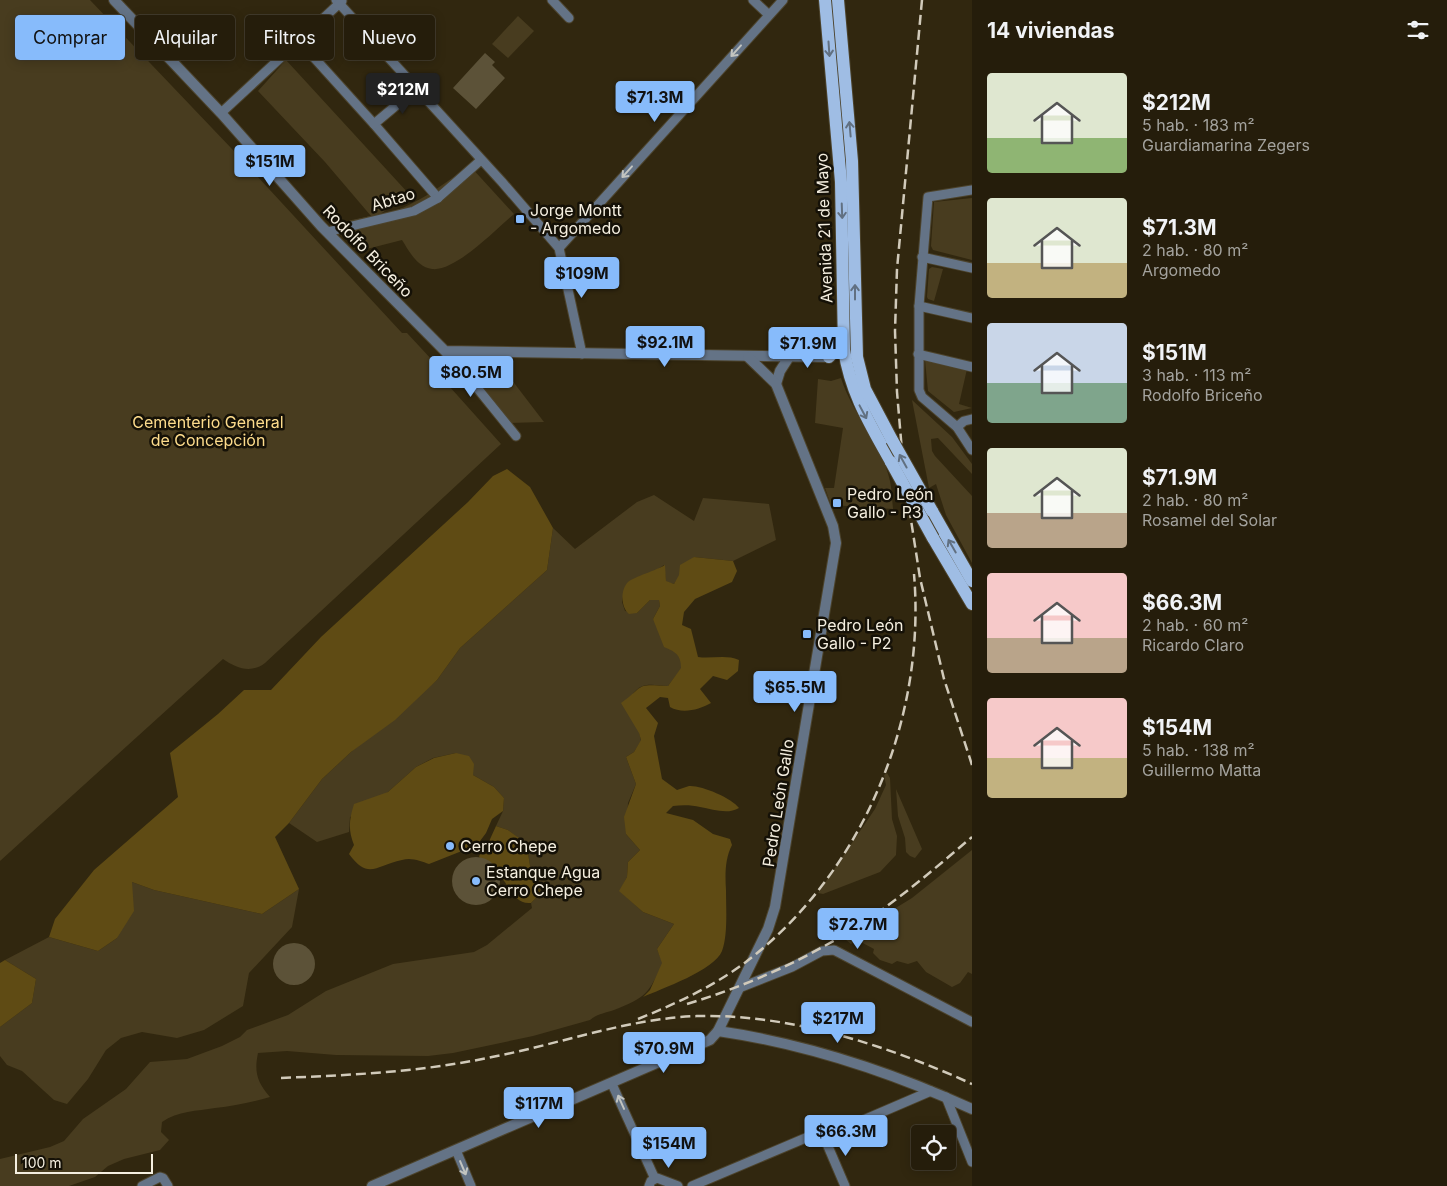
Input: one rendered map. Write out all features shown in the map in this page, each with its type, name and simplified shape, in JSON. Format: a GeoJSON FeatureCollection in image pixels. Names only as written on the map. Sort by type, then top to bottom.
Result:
{"type":"FeatureCollection","features":[{"type":"Feature","properties":{"kind":"main road","name":"Avenida 21 de Mayo"},"geometry":{"type":"LineString","coordinates":[[825,0],[841,182],[843,342],[846,366],[856,399],[972,604]]}},
{"type":"Feature","properties":{"kind":"main road","name":"Avenida 21 de Mayo"},"geometry":{"type":"LineString","coordinates":[[838,0],[852,162],[857,357],[865,389],[972,581]]}},
{"type":"Feature","properties":{"kind":"main road"},"geometry":{"type":"LineString","coordinates":[[843,342],[829,357],[838,360],[846,366]]}},
{"type":"Feature","properties":{"kind":"street","name":"Rodolfo Briceño"},"geometry":{"type":"LineString","coordinates":[[114,0],[221,113],[327,232],[445,351],[452,363],[478,388],[516,436]]}},
{"type":"Feature","properties":{"kind":"street"},"geometry":{"type":"LineString","coordinates":[[552,0],[569,18]]}},
{"type":"Feature","properties":{"kind":"street"},"geometry":{"type":"LineString","coordinates":[[753,0],[768,15]]}},
{"type":"Feature","properties":{"kind":"street"},"geometry":{"type":"LineString","coordinates":[[559,248],[782,0]]}},
{"type":"Feature","properties":{"kind":"street"},"geometry":{"type":"LineString","coordinates":[[325,15],[339,1],[559,248],[582,354]]}},
{"type":"Feature","properties":{"kind":"street"},"geometry":{"type":"LineString","coordinates":[[221,113],[278,60]]}},
{"type":"Feature","properties":{"kind":"street"},"geometry":{"type":"LineString","coordinates":[[316,60],[438,198]]}},
{"type":"Feature","properties":{"kind":"street"},"geometry":{"type":"LineString","coordinates":[[374,124],[417,88]]}},
{"type":"Feature","properties":{"kind":"street","name":"Abtao"},"geometry":{"type":"LineString","coordinates":[[327,232],[414,211],[438,198],[481,160]]}},
{"type":"Feature","properties":{"kind":"street"},"geometry":{"type":"LineString","coordinates":[[972,190],[928,197],[918,306],[918,390],[922,397],[956,427],[972,450]]}},
{"type":"Feature","properties":{"kind":"street"},"geometry":{"type":"LineString","coordinates":[[922,257],[972,268]]}},
{"type":"Feature","properties":{"kind":"street"},"geometry":{"type":"LineString","coordinates":[[918,306],[972,318]]}},
{"type":"Feature","properties":{"kind":"street"},"geometry":{"type":"LineString","coordinates":[[445,351],[829,357]]}},
{"type":"Feature","properties":{"kind":"street"},"geometry":{"type":"LineString","coordinates":[[918,354],[972,367]]}},
{"type":"Feature","properties":{"kind":"street","name":"Pedro León Gallo"},"geometry":{"type":"LineString","coordinates":[[372,1186],[706,1042],[718,1031],[768,929],[776,900],[836,543],[833,526],[776,384],[748,356]]}},
{"type":"Feature","properties":{"kind":"street"},"geometry":{"type":"LineString","coordinates":[[776,384],[780,371],[789,357]]}},
{"type":"Feature","properties":{"kind":"street"},"geometry":{"type":"LineString","coordinates":[[956,427],[964,421],[972,419]]}},
{"type":"Feature","properties":{"kind":"street"},"geometry":{"type":"LineString","coordinates":[[739,988],[792,967],[822,951],[834,950],[972,1022]]}},
{"type":"Feature","properties":{"kind":"street"},"geometry":{"type":"LineString","coordinates":[[718,1031],[818,1051],[868,1067],[972,1109]]}},
{"type":"Feature","properties":{"kind":"street"},"geometry":{"type":"LineString","coordinates":[[612,1084],[652,1182],[662,1179],[678,1186]]}},
{"type":"Feature","properties":{"kind":"street"},"geometry":{"type":"LineString","coordinates":[[824,1137],[931,1091]]}},
{"type":"Feature","properties":{"kind":"street"},"geometry":{"type":"LineString","coordinates":[[946,1097],[972,1162]]}},
{"type":"Feature","properties":{"kind":"street"},"geometry":{"type":"LineString","coordinates":[[692,1186],[815,1134],[820,1134],[824,1137],[845,1186]]}},
{"type":"Feature","properties":{"kind":"street"},"geometry":{"type":"LineString","coordinates":[[456,1150],[471,1186]]}},
{"type":"Feature","properties":{"kind":"street"},"geometry":{"type":"LineString","coordinates":[[142,1186],[160,1176],[164,1178],[168,1186]]}},
{"type":"Feature","properties":{"kind":"green space","name":"Cementerio General de Concepción"},"geometry":{"type":"Polygon","coordinates":[[[0,0],[90,0],[104,15],[15,15],[15,60],[125,60],[125,37],[135,47],[135,60],[147,60],[402,333],[407,333],[433,361],[432,367],[501,444],[265,663],[249,669],[238,667],[223,659],[0,861],[0,0]]]}},
{"type":"Feature","properties":{"kind":"green space"},"geometry":{"type":"Polygon","coordinates":[[[518,16],[534,31],[508,58],[492,44],[518,16]]]}},
{"type":"Feature","properties":{"kind":"green space"},"geometry":{"type":"Polygon","coordinates":[[[286,60],[409,194],[379,215],[415,202],[470,166],[514,214],[463,257],[441,268],[432,269],[422,265],[414,258],[402,240],[359,251],[342,222],[371,216],[325,162],[258,91],[286,60]]]}},
{"type":"Feature","properties":{"kind":"green space"},"geometry":{"type":"Polygon","coordinates":[[[972,198],[972,260],[933,250],[931,246],[934,202],[972,198]]]}},
{"type":"Feature","properties":{"kind":"green space"},"geometry":{"type":"Polygon","coordinates":[[[932,267],[943,269],[934,301],[927,297],[929,269],[932,267]]]}},
{"type":"Feature","properties":{"kind":"green space"},"geometry":{"type":"Polygon","coordinates":[[[462,358],[495,358],[544,422],[507,423],[478,389],[462,358]]]}},
{"type":"Feature","properties":{"kind":"green space"},"geometry":{"type":"Polygon","coordinates":[[[925,360],[967,369],[959,404],[972,408],[954,412],[928,391],[925,360]]]}},
{"type":"Feature","properties":{"kind":"green space"},"geometry":{"type":"Polygon","coordinates":[[[841,378],[852,404],[881,455],[891,484],[893,509],[831,505],[825,488],[834,488],[843,428],[815,423],[818,379],[831,381],[841,378]]]}},
{"type":"Feature","properties":{"kind":"green space"},"geometry":{"type":"Polygon","coordinates":[[[912,400],[952,437],[972,464],[972,474],[938,438],[931,439],[932,451],[935,456],[972,496],[972,563],[946,515],[936,484],[929,488],[912,400]]]}},
{"type":"Feature","properties":{"kind":"green space"},"geometry":{"type":"Polygon","coordinates":[[[654,495],[694,521],[703,498],[769,504],[776,540],[733,561],[694,557],[674,584],[666,582],[664,565],[624,592],[622,602],[625,611],[637,613],[650,600],[659,599],[660,606],[653,619],[681,659],[681,669],[668,686],[644,686],[632,695],[641,741],[634,752],[626,757],[636,784],[628,803],[626,834],[640,850],[628,862],[627,877],[620,891],[643,912],[674,924],[657,949],[663,963],[650,988],[633,1002],[598,1015],[590,1020],[533,1036],[453,1053],[428,1056],[336,1055],[287,1051],[258,1053],[256,1066],[259,1081],[270,1097],[236,1105],[188,1112],[168,1118],[162,1122],[161,1132],[169,1140],[160,1150],[124,1159],[108,1166],[95,1177],[69,1186],[0,1186],[0,1159],[50,1147],[64,1141],[83,1119],[126,1089],[150,1062],[187,1059],[222,1046],[240,1037],[247,1030],[288,1015],[326,991],[393,964],[474,952],[487,945],[532,908],[531,903],[541,893],[532,878],[528,853],[522,841],[508,830],[496,826],[503,811],[504,798],[494,787],[473,775],[456,753],[433,758],[416,767],[388,792],[350,817],[349,832],[317,842],[289,823],[322,779],[351,752],[437,680],[460,648],[547,570],[553,528],[575,549],[637,502],[654,495]]]}},
{"type":"Feature","properties":{"kind":"green space"},"geometry":{"type":"Polygon","coordinates":[[[887,773],[890,778],[892,819],[897,836],[896,855],[880,872],[823,894],[818,893],[875,809],[886,785],[884,775],[887,773]]]}},
{"type":"Feature","properties":{"kind":"green space"},"geometry":{"type":"Polygon","coordinates":[[[896,789],[922,849],[915,858],[906,852],[905,838],[898,816],[896,789]]]}},
{"type":"Feature","properties":{"kind":"green space"},"geometry":{"type":"Polygon","coordinates":[[[972,850],[972,974],[968,972],[960,983],[952,987],[926,972],[917,961],[908,964],[897,961],[892,964],[880,960],[873,953],[874,949],[857,940],[851,944],[845,939],[912,898],[972,850]]]}},
{"type":"Feature","properties":{"kind":"green space"},"geometry":{"type":"Polygon","coordinates":[[[132,882],[154,890],[262,914],[299,889],[292,927],[249,973],[243,1006],[204,1030],[177,1038],[142,1032],[121,1038],[106,1050],[88,1079],[67,1104],[54,1100],[22,1071],[7,1065],[0,1056],[0,1027],[32,1003],[36,979],[5,960],[49,937],[98,951],[117,938],[132,882]]]}},
{"type":"Feature","properties":{"kind":"shaded area"},"geometry":{"type":"Polygon","coordinates":[[[507,469],[530,487],[553,528],[547,570],[460,648],[437,680],[395,720],[351,752],[322,779],[289,823],[275,837],[299,889],[262,914],[154,890],[132,882],[134,911],[117,938],[98,951],[49,937],[55,919],[94,870],[178,797],[170,753],[244,690],[271,690],[321,637],[468,502],[493,476],[507,469]]]}},
{"type":"Feature","properties":{"kind":"shaded area"},"geometry":{"type":"Polygon","coordinates":[[[694,557],[733,561],[737,571],[732,582],[695,599],[684,612],[682,625],[691,629],[698,657],[734,658],[739,660],[738,671],[727,680],[713,676],[700,689],[711,703],[701,708],[685,711],[675,709],[670,707],[668,698],[660,697],[646,708],[658,723],[654,736],[662,779],[677,790],[694,786],[708,790],[730,800],[739,808],[725,811],[687,805],[673,806],[666,813],[693,820],[713,834],[730,839],[732,845],[728,855],[726,873],[725,937],[722,951],[709,965],[687,978],[643,997],[650,990],[662,963],[657,949],[674,924],[643,912],[619,891],[627,877],[628,862],[640,850],[626,834],[624,817],[636,784],[626,757],[634,752],[641,740],[639,733],[621,703],[641,687],[650,685],[668,686],[681,668],[677,654],[664,647],[653,619],[660,606],[659,600],[650,600],[637,613],[629,614],[624,608],[623,594],[625,585],[628,582],[665,565],[666,581],[674,584],[679,575],[680,565],[694,557]]]}},
{"type":"Feature","properties":{"kind":"shaded area"},"geometry":{"type":"Polygon","coordinates":[[[456,753],[469,756],[474,764],[473,775],[494,787],[504,798],[503,811],[492,819],[486,833],[477,845],[429,864],[405,859],[368,869],[356,862],[349,854],[354,845],[350,825],[354,804],[388,792],[416,767],[434,758],[456,753]]]}},
{"type":"Feature","properties":{"kind":"shaded area"},"geometry":{"type":"Polygon","coordinates":[[[496,826],[508,830],[523,841],[528,853],[532,878],[541,893],[531,903],[525,903],[515,897],[496,872],[484,867],[479,856],[486,848],[496,826]]]}},
{"type":"Feature","properties":{"kind":"shaded area"},"geometry":{"type":"Polygon","coordinates":[[[5,960],[36,979],[32,1003],[0,1027],[0,963],[5,960]]]}},
{"type":"Feature","properties":{"kind":"building"},"geometry":{"type":"Polygon","coordinates":[[[485,53],[495,62],[492,65],[505,78],[476,109],[453,88],[485,53]]]}},
{"type":"Feature","properties":{"kind":"building","name":"Estanque Agua Cerro Chepe"},"geometry":{"type":"Polygon","coordinates":[[[471,857],[481,857],[493,864],[500,876],[500,886],[493,898],[481,905],[471,905],[463,901],[456,894],[452,886],[452,876],[456,868],[463,861],[471,857]]]}},
{"type":"Feature","properties":{"kind":"building"},"geometry":{"type":"Polygon","coordinates":[[[290,943],[298,943],[309,949],[315,964],[309,979],[298,985],[290,985],[279,979],[273,968],[273,960],[279,949],[290,943]]]}},
{"type":"Feature","properties":{"kind":"railway"},"geometry":{"type":"LineString","coordinates":[[922,0],[897,269],[895,331],[897,392],[904,475],[920,578],[944,679],[972,765]]}},
{"type":"Feature","properties":{"kind":"railway"},"geometry":{"type":"LineString","coordinates":[[638,1019],[700,991],[729,974],[756,954],[795,918],[829,876],[857,831],[881,783],[898,732],[910,680],[915,627],[914,574]]}},
{"type":"Feature","properties":{"kind":"railway"},"geometry":{"type":"LineString","coordinates":[[687,1004],[760,978],[807,956],[886,907],[972,837]]}},
{"type":"Feature","properties":{"kind":"railway"},"geometry":{"type":"LineString","coordinates":[[281,1078],[361,1074],[466,1062],[518,1052],[621,1026],[647,1021],[699,1016],[769,1020],[839,1035],[907,1057],[972,1084]]}},
{"type":"Feature","properties":{"kind":"place","name":"Jorge Montt - Argomedo"},"geometry":{"type":"Point","coordinates":[520,219]}},
{"type":"Feature","properties":{"kind":"place","name":"Pedro León Gallo - P3"},"geometry":{"type":"Point","coordinates":[837,503]}},
{"type":"Feature","properties":{"kind":"place","name":"Pedro León Gallo - P2"},"geometry":{"type":"Point","coordinates":[807,634]}},
{"type":"Feature","properties":{"kind":"place","name":"Cerro Chepe"},"geometry":{"type":"Point","coordinates":[450,846]}},
{"type":"Feature","properties":{"kind":"place","name":"Estanque Agua Cerro Chepe"},"geometry":{"type":"Point","coordinates":[476,881]}}]}
